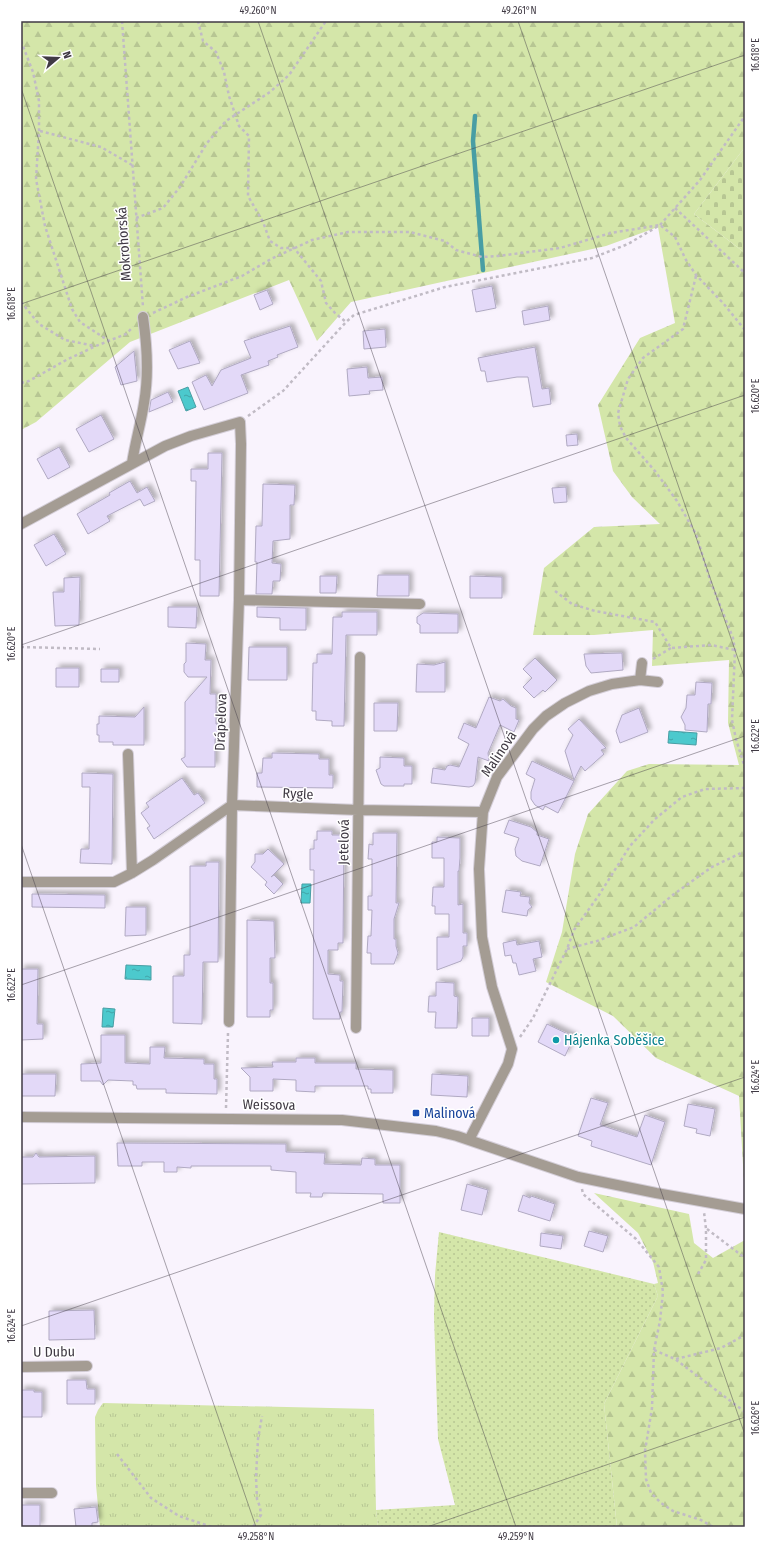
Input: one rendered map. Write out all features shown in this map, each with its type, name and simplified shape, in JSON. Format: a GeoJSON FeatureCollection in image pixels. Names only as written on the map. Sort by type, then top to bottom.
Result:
{"type":"FeatureCollection","features":[{"type":"Feature","properties":{"kind":"street"},"geometry":{"type":"LineString","coordinates":[[132,464],[144,403],[147,379],[143,317]]}},
{"type":"Feature","properties":{"kind":"street"},"geometry":{"type":"LineString","coordinates":[[21,524],[178,440],[240,422]]}},
{"type":"Feature","properties":{"kind":"street","name":"Drápelova"},"geometry":{"type":"LineString","coordinates":[[229,1022],[232,804],[240,600],[240,422]]}},
{"type":"Feature","properties":{"kind":"street"},"geometry":{"type":"LineString","coordinates":[[240,600],[420,604]]}},
{"type":"Feature","properties":{"kind":"street","name":"Jetelová"},"geometry":{"type":"LineString","coordinates":[[356,1028],[360,657]]}},
{"type":"Feature","properties":{"kind":"street"},"geometry":{"type":"LineString","coordinates":[[640,680],[642,663]]}},
{"type":"Feature","properties":{"kind":"street","name":"Malinová"},"geometry":{"type":"LineString","coordinates":[[512,1049],[492,987],[482,937],[479,869],[483,812],[497,777],[533,729],[546,716],[565,703],[589,691],[612,684],[640,680],[658,682]]}},
{"type":"Feature","properties":{"kind":"street"},"geometry":{"type":"LineString","coordinates":[[128,754],[132,873]]}},
{"type":"Feature","properties":{"kind":"street"},"geometry":{"type":"LineString","coordinates":[[21,882],[114,882],[132,873],[232,804]]}},
{"type":"Feature","properties":{"kind":"street","name":"Rygle"},"geometry":{"type":"LineString","coordinates":[[232,804],[358,810],[483,812]]}},
{"type":"Feature","properties":{"kind":"street"},"geometry":{"type":"LineString","coordinates":[[469,1140],[508,1064],[512,1049]]}},
{"type":"Feature","properties":{"kind":"street","name":"Weissova"},"geometry":{"type":"LineString","coordinates":[[21,1117],[342,1120],[436,1131],[469,1140],[578,1177],[745,1209]]}},
{"type":"Feature","properties":{"kind":"street","name":"U Dubu"},"geometry":{"type":"LineString","coordinates":[[21,1367],[87,1366]]}},
{"type":"Feature","properties":{"kind":"street"},"geometry":{"type":"LineString","coordinates":[[21,1493],[52,1493]]}},
{"type":"Feature","properties":{"kind":"path","name":"Mokrohorská"},"geometry":{"type":"LineString","coordinates":[[122,21],[143,317]]}},
{"type":"Feature","properties":{"kind":"path"},"geometry":{"type":"LineString","coordinates":[[198,21],[203,41],[216,52],[224,72],[229,96],[239,126],[249,136],[248,196],[263,222],[270,241],[281,248],[294,248]]}},
{"type":"Feature","properties":{"kind":"path"},"geometry":{"type":"LineString","coordinates":[[136,218],[163,208],[180,187],[207,143],[226,121],[270,92],[289,75],[326,21]]}},
{"type":"Feature","properties":{"kind":"path"},"geometry":{"type":"LineString","coordinates":[[21,41],[33,72],[39,101],[36,179],[47,233],[72,309],[80,322],[109,342]]}},
{"type":"Feature","properties":{"kind":"path"},"geometry":{"type":"LineString","coordinates":[[240,422],[283,391],[354,314],[445,287],[592,258],[628,244],[660,225],[700,180],[745,116]]}},
{"type":"Feature","properties":{"kind":"path"},"geometry":{"type":"LineString","coordinates":[[39,131],[100,147],[132,165]]}},
{"type":"Feature","properties":{"kind":"path"},"geometry":{"type":"LineString","coordinates":[[675,208],[745,273]]}},
{"type":"Feature","properties":{"kind":"path"},"geometry":{"type":"LineString","coordinates":[[21,383],[29,381],[68,359],[126,334],[143,317],[187,297],[242,276],[271,259],[312,240],[348,232],[410,232],[445,241],[456,250],[482,257],[560,248],[610,233],[660,225],[675,237],[686,260],[696,275],[723,303],[745,330]]}},
{"type":"Feature","properties":{"kind":"path"},"geometry":{"type":"LineString","coordinates":[[294,248],[321,281],[326,303],[334,313],[346,322]]}},
{"type":"Feature","properties":{"kind":"path"},"geometry":{"type":"LineString","coordinates":[[696,275],[683,328],[643,358],[628,379],[618,413],[620,426],[626,438],[655,471],[677,501],[696,534],[710,580],[733,638],[735,650],[732,720],[736,740],[745,768]]}},
{"type":"Feature","properties":{"kind":"path"},"geometry":{"type":"LineString","coordinates":[[21,302],[39,324],[65,340],[96,346]]}},
{"type":"Feature","properties":{"kind":"path"},"geometry":{"type":"LineString","coordinates":[[555,591],[572,604],[655,622],[671,648]]}},
{"type":"Feature","properties":{"kind":"path"},"geometry":{"type":"LineString","coordinates":[[642,663],[656,659],[671,648],[711,645],[735,650]]}},
{"type":"Feature","properties":{"kind":"path"},"geometry":{"type":"LineString","coordinates":[[21,647],[100,648]]}},
{"type":"Feature","properties":{"kind":"path"},"geometry":{"type":"LineString","coordinates":[[512,1049],[533,1018],[567,950],[574,930],[599,895],[630,846],[655,819],[682,797],[705,789],[745,788]]}},
{"type":"Feature","properties":{"kind":"path"},"geometry":{"type":"LineString","coordinates":[[567,950],[597,941],[634,927],[674,894],[712,867],[745,852]]}},
{"type":"Feature","properties":{"kind":"path"},"geometry":{"type":"LineString","coordinates":[[225,1119],[229,1022]]}},
{"type":"Feature","properties":{"kind":"path"},"geometry":{"type":"LineString","coordinates":[[578,1177],[583,1194],[636,1239],[659,1267],[663,1292],[660,1321],[654,1350],[652,1408],[645,1451],[646,1479],[651,1493],[661,1503],[673,1511],[700,1520],[713,1527]]}},
{"type":"Feature","properties":{"kind":"path"},"geometry":{"type":"LineString","coordinates":[[698,1274],[706,1260],[704,1202]]}},
{"type":"Feature","properties":{"kind":"path"},"geometry":{"type":"LineString","coordinates":[[706,1229],[745,1258]]}},
{"type":"Feature","properties":{"kind":"path"},"geometry":{"type":"LineString","coordinates":[[675,1359],[721,1348],[745,1335]]}},
{"type":"Feature","properties":{"kind":"path"},"geometry":{"type":"LineString","coordinates":[[654,1350],[675,1359],[745,1412]]}},
{"type":"Feature","properties":{"kind":"path"},"geometry":{"type":"LineString","coordinates":[[253,1527],[260,1515],[260,1507],[257,1499],[256,1477],[258,1439],[262,1416]]}},
{"type":"Feature","properties":{"kind":"path"},"geometry":{"type":"LineString","coordinates":[[117,1454],[151,1498],[179,1516],[212,1527]]}},
{"type":"Feature","properties":{"kind":"green space"},"geometry":{"type":"Polygon","coordinates":[[[21,21],[745,21],[745,147],[694,214],[745,253],[745,1199],[739,1096],[656,1058],[613,1016],[546,982],[562,932],[575,854],[588,814],[627,771],[649,764],[739,765],[728,723],[729,660],[652,666],[653,630],[594,635],[533,635],[544,568],[594,527],[660,524],[632,497],[613,471],[598,405],[640,338],[675,323],[658,227],[606,246],[351,302],[317,341],[289,280],[130,342],[36,422],[21,430],[21,21]]]}},
{"type":"Feature","properties":{"kind":"green space"},"geometry":{"type":"Polygon","coordinates":[[[745,147],[745,253],[694,214],[745,147]]]}},
{"type":"Feature","properties":{"kind":"green space"},"geometry":{"type":"Polygon","coordinates":[[[594,1193],[689,1214],[694,1243],[713,1258],[745,1240],[745,1527],[617,1527],[604,1404],[658,1296],[654,1284],[658,1283],[653,1262],[638,1233],[594,1193]]]}},
{"type":"Feature","properties":{"kind":"green space"},"geometry":{"type":"Polygon","coordinates":[[[439,1232],[654,1284],[658,1296],[604,1404],[617,1527],[378,1527],[376,1510],[455,1505],[438,1439],[434,1316],[435,1275],[439,1232]]]}},
{"type":"Feature","properties":{"kind":"green space"},"geometry":{"type":"Polygon","coordinates":[[[103,1403],[374,1409],[376,1510],[378,1527],[100,1527],[96,1485],[95,1417],[103,1403]]]}},
{"type":"Feature","properties":{"kind":"water"},"geometry":{"type":"Polygon","coordinates":[[[188,387],[196,407],[186,411],[178,391],[188,387]]]}},
{"type":"Feature","properties":{"kind":"water"},"geometry":{"type":"Polygon","coordinates":[[[669,731],[697,733],[696,745],[668,743],[669,731]]]}},
{"type":"Feature","properties":{"kind":"water"},"geometry":{"type":"Polygon","coordinates":[[[302,884],[311,884],[310,903],[301,903],[302,884]]]}},
{"type":"Feature","properties":{"kind":"water"},"geometry":{"type":"Polygon","coordinates":[[[126,965],[151,966],[151,980],[125,979],[126,965]]]}},
{"type":"Feature","properties":{"kind":"water"},"geometry":{"type":"Polygon","coordinates":[[[103,1008],[115,1009],[113,1027],[102,1027],[103,1008]]]}},
{"type":"Feature","properties":{"kind":"building"},"geometry":{"type":"Polygon","coordinates":[[[492,286],[496,308],[476,312],[472,290],[492,286]]]}},
{"type":"Feature","properties":{"kind":"building"},"geometry":{"type":"Polygon","coordinates":[[[267,290],[273,304],[260,310],[254,295],[267,290]]]}},
{"type":"Feature","properties":{"kind":"building"},"geometry":{"type":"Polygon","coordinates":[[[548,306],[550,320],[524,325],[522,311],[548,306]]]}},
{"type":"Feature","properties":{"kind":"building"},"geometry":{"type":"Polygon","coordinates":[[[290,326],[298,347],[277,355],[278,357],[268,361],[269,365],[241,375],[248,393],[204,410],[192,382],[206,375],[212,386],[221,370],[251,358],[244,341],[290,326]]]}},
{"type":"Feature","properties":{"kind":"building"},"geometry":{"type":"Polygon","coordinates":[[[385,329],[386,347],[364,349],[363,331],[385,329]]]}},
{"type":"Feature","properties":{"kind":"building"},"geometry":{"type":"Polygon","coordinates":[[[190,341],[200,363],[178,369],[169,350],[190,341]]]}},
{"type":"Feature","properties":{"kind":"building"},"geometry":{"type":"Polygon","coordinates":[[[535,347],[542,389],[549,388],[551,404],[533,407],[528,377],[517,377],[487,382],[485,371],[481,371],[478,358],[535,347]]]}},
{"type":"Feature","properties":{"kind":"building"},"geometry":{"type":"Polygon","coordinates":[[[134,351],[137,381],[121,385],[115,367],[134,351]]]}},
{"type":"Feature","properties":{"kind":"building"},"geometry":{"type":"Polygon","coordinates":[[[367,367],[368,378],[382,377],[383,390],[369,391],[370,394],[349,396],[347,369],[367,367]]]}},
{"type":"Feature","properties":{"kind":"building"},"geometry":{"type":"Polygon","coordinates":[[[168,392],[173,402],[149,412],[151,400],[168,392]]]}},
{"type":"Feature","properties":{"kind":"building"},"geometry":{"type":"Polygon","coordinates":[[[101,415],[114,439],[89,452],[76,429],[101,415]]]}},
{"type":"Feature","properties":{"kind":"building"},"geometry":{"type":"Polygon","coordinates":[[[577,434],[578,445],[567,446],[566,435],[577,434]]]}},
{"type":"Feature","properties":{"kind":"building"},"geometry":{"type":"Polygon","coordinates":[[[59,447],[70,467],[48,479],[37,459],[59,447]]]}},
{"type":"Feature","properties":{"kind":"building"},"geometry":{"type":"Polygon","coordinates":[[[208,453],[222,453],[219,596],[200,596],[200,560],[195,560],[196,481],[191,481],[191,469],[208,469],[208,453]]]}},
{"type":"Feature","properties":{"kind":"building"},"geometry":{"type":"Polygon","coordinates":[[[130,481],[137,493],[147,487],[155,501],[144,506],[140,499],[107,516],[110,521],[88,534],[77,514],[110,495],[109,493],[130,481]]]}},
{"type":"Feature","properties":{"kind":"building"},"geometry":{"type":"Polygon","coordinates":[[[263,484],[295,485],[294,505],[290,505],[290,539],[273,541],[272,563],[281,564],[280,581],[273,581],[272,594],[256,594],[256,526],[262,526],[263,484]]]}},
{"type":"Feature","properties":{"kind":"building"},"geometry":{"type":"Polygon","coordinates":[[[566,487],[567,502],[554,503],[552,488],[566,487]]]}},
{"type":"Feature","properties":{"kind":"building"},"geometry":{"type":"Polygon","coordinates":[[[54,534],[66,554],[46,566],[34,545],[54,534]]]}},
{"type":"Feature","properties":{"kind":"building"},"geometry":{"type":"Polygon","coordinates":[[[378,575],[409,575],[409,596],[377,596],[378,575]]]}},
{"type":"Feature","properties":{"kind":"building"},"geometry":{"type":"Polygon","coordinates":[[[320,576],[337,576],[336,593],[320,593],[320,576]]]}},
{"type":"Feature","properties":{"kind":"building"},"geometry":{"type":"Polygon","coordinates":[[[470,576],[502,577],[502,598],[470,598],[470,576]]]}},
{"type":"Feature","properties":{"kind":"building"},"geometry":{"type":"Polygon","coordinates":[[[80,577],[79,625],[55,626],[53,592],[64,592],[64,578],[80,577]]]}},
{"type":"Feature","properties":{"kind":"building"},"geometry":{"type":"Polygon","coordinates":[[[168,607],[197,607],[196,628],[168,627],[168,607]]]}},
{"type":"Feature","properties":{"kind":"building"},"geometry":{"type":"Polygon","coordinates":[[[257,607],[306,608],[306,630],[280,630],[280,618],[257,617],[257,607]]]}},
{"type":"Feature","properties":{"kind":"building"},"geometry":{"type":"Polygon","coordinates":[[[342,612],[377,612],[377,635],[346,635],[344,726],[332,726],[332,721],[316,720],[316,711],[312,711],[313,663],[317,663],[317,654],[332,654],[333,617],[342,617],[342,612]]]}},
{"type":"Feature","properties":{"kind":"building"},"geometry":{"type":"Polygon","coordinates":[[[423,613],[458,614],[458,633],[420,633],[420,625],[417,623],[417,617],[423,613]]]}},
{"type":"Feature","properties":{"kind":"building"},"geometry":{"type":"Polygon","coordinates":[[[186,643],[206,644],[205,660],[211,660],[210,694],[216,694],[216,724],[219,724],[219,739],[215,739],[215,767],[187,767],[181,759],[185,757],[185,702],[207,677],[188,677],[184,672],[184,664],[186,662],[186,643]]]}},
{"type":"Feature","properties":{"kind":"building"},"geometry":{"type":"Polygon","coordinates":[[[249,647],[287,647],[287,680],[248,680],[249,647]]]}},
{"type":"Feature","properties":{"kind":"building"},"geometry":{"type":"Polygon","coordinates":[[[622,653],[623,670],[591,673],[586,666],[584,654],[622,653]]]}},
{"type":"Feature","properties":{"kind":"building"},"geometry":{"type":"Polygon","coordinates":[[[535,658],[557,680],[545,692],[543,690],[534,698],[523,687],[532,678],[523,669],[535,658]]]}},
{"type":"Feature","properties":{"kind":"building"},"geometry":{"type":"Polygon","coordinates":[[[445,662],[445,692],[416,692],[417,664],[434,665],[445,662]]]}},
{"type":"Feature","properties":{"kind":"building"},"geometry":{"type":"Polygon","coordinates":[[[56,668],[79,668],[79,687],[56,687],[56,668]]]}},
{"type":"Feature","properties":{"kind":"building"},"geometry":{"type":"Polygon","coordinates":[[[101,669],[119,669],[119,682],[101,682],[101,669]]]}},
{"type":"Feature","properties":{"kind":"building"},"geometry":{"type":"Polygon","coordinates":[[[696,682],[712,683],[711,704],[708,704],[707,732],[685,730],[685,725],[681,717],[686,708],[687,695],[695,695],[696,682]]]}},
{"type":"Feature","properties":{"kind":"building"},"geometry":{"type":"Polygon","coordinates":[[[489,697],[500,701],[503,699],[511,706],[516,708],[516,719],[519,720],[514,732],[500,725],[488,753],[489,761],[478,757],[475,783],[473,786],[469,787],[431,783],[433,768],[445,770],[447,766],[450,765],[459,767],[469,744],[458,738],[464,723],[476,728],[489,697]]]}},
{"type":"Feature","properties":{"kind":"building"},"geometry":{"type":"Polygon","coordinates":[[[374,703],[398,703],[397,731],[374,731],[374,703]]]}},
{"type":"Feature","properties":{"kind":"building"},"geometry":{"type":"Polygon","coordinates":[[[144,707],[144,745],[113,745],[113,742],[99,742],[99,735],[97,735],[97,724],[99,724],[99,716],[135,717],[144,707]]]}},
{"type":"Feature","properties":{"kind":"building"},"geometry":{"type":"Polygon","coordinates":[[[639,708],[648,732],[620,743],[616,731],[622,715],[639,708]]]}},
{"type":"Feature","properties":{"kind":"building"},"geometry":{"type":"Polygon","coordinates":[[[579,719],[606,748],[601,750],[604,754],[585,771],[581,766],[574,780],[565,751],[573,735],[568,729],[579,719]]]}},
{"type":"Feature","properties":{"kind":"building"},"geometry":{"type":"Polygon","coordinates":[[[272,753],[319,754],[319,759],[329,759],[329,775],[333,775],[333,788],[257,787],[257,773],[262,773],[263,758],[272,758],[272,753]]]}},
{"type":"Feature","properties":{"kind":"building"},"geometry":{"type":"Polygon","coordinates":[[[380,757],[404,758],[404,766],[412,766],[412,784],[404,784],[404,786],[384,786],[381,784],[376,770],[380,768],[380,757]]]}},
{"type":"Feature","properties":{"kind":"building"},"geometry":{"type":"Polygon","coordinates":[[[532,761],[574,781],[558,813],[545,806],[543,810],[535,805],[531,799],[531,792],[535,779],[526,774],[532,761]]]}},
{"type":"Feature","properties":{"kind":"building"},"geometry":{"type":"Polygon","coordinates":[[[82,773],[113,774],[112,864],[80,863],[81,849],[89,849],[90,787],[82,787],[82,773]]]}},
{"type":"Feature","properties":{"kind":"building"},"geometry":{"type":"Polygon","coordinates":[[[182,778],[194,795],[198,793],[205,803],[154,839],[147,828],[150,826],[141,813],[149,807],[146,803],[182,778]]]}},
{"type":"Feature","properties":{"kind":"building"},"geometry":{"type":"Polygon","coordinates":[[[509,820],[531,827],[537,832],[537,835],[549,839],[540,866],[522,861],[516,856],[515,849],[519,838],[504,833],[509,820]]]}},
{"type":"Feature","properties":{"kind":"building"},"geometry":{"type":"Polygon","coordinates":[[[317,831],[332,831],[332,835],[344,835],[343,943],[338,943],[338,950],[328,950],[328,974],[340,975],[340,981],[343,981],[342,1012],[340,1012],[340,1019],[313,1019],[314,870],[310,870],[310,849],[314,849],[314,840],[317,840],[317,831]]]}},
{"type":"Feature","properties":{"kind":"building"},"geometry":{"type":"Polygon","coordinates":[[[373,833],[397,833],[396,903],[399,903],[394,919],[394,939],[396,939],[398,953],[394,964],[371,964],[371,953],[367,953],[368,936],[371,936],[372,910],[368,910],[368,896],[372,896],[372,859],[368,859],[369,844],[373,845],[373,833]]]}},
{"type":"Feature","properties":{"kind":"building"},"geometry":{"type":"Polygon","coordinates":[[[437,837],[460,838],[458,905],[463,904],[463,933],[467,933],[467,946],[463,946],[463,957],[461,961],[437,970],[437,937],[449,937],[449,914],[435,914],[435,906],[432,906],[433,887],[444,887],[444,858],[432,858],[432,842],[437,842],[437,837]]]}},
{"type":"Feature","properties":{"kind":"building"},"geometry":{"type":"Polygon","coordinates":[[[268,849],[284,864],[271,877],[274,875],[283,884],[274,894],[265,885],[267,882],[251,867],[255,862],[255,854],[263,854],[268,849]]]}},
{"type":"Feature","properties":{"kind":"building"},"geometry":{"type":"Polygon","coordinates":[[[206,862],[219,862],[218,962],[203,962],[202,1024],[173,1023],[173,976],[184,976],[184,955],[190,955],[190,866],[206,866],[206,862]]]}},
{"type":"Feature","properties":{"kind":"building"},"geometry":{"type":"Polygon","coordinates":[[[506,890],[521,892],[520,896],[530,897],[529,903],[532,907],[528,910],[527,916],[502,912],[506,890]]]}},
{"type":"Feature","properties":{"kind":"building"},"geometry":{"type":"Polygon","coordinates":[[[32,894],[105,895],[105,908],[32,907],[32,894]]]}},
{"type":"Feature","properties":{"kind":"building"},"geometry":{"type":"Polygon","coordinates":[[[126,907],[146,907],[146,935],[125,936],[126,907]]]}},
{"type":"Feature","properties":{"kind":"building"},"geometry":{"type":"Polygon","coordinates":[[[247,920],[274,921],[275,958],[270,958],[270,983],[273,983],[273,1010],[270,1010],[270,1017],[247,1017],[247,920]]]}},
{"type":"Feature","properties":{"kind":"building"},"geometry":{"type":"Polygon","coordinates":[[[516,940],[517,945],[539,941],[542,957],[533,959],[536,971],[519,975],[516,963],[513,963],[511,955],[505,956],[503,943],[516,940]]]}},
{"type":"Feature","properties":{"kind":"building"},"geometry":{"type":"Polygon","coordinates":[[[21,969],[38,969],[37,1024],[43,1024],[43,1039],[21,1040],[21,969]]]}},
{"type":"Feature","properties":{"kind":"building"},"geometry":{"type":"Polygon","coordinates":[[[436,982],[454,983],[454,996],[458,997],[457,1028],[435,1028],[436,1012],[428,1012],[429,996],[436,996],[436,982]]]}},
{"type":"Feature","properties":{"kind":"building"},"geometry":{"type":"Polygon","coordinates":[[[472,1018],[489,1018],[489,1036],[472,1036],[472,1018]]]}},
{"type":"Feature","properties":{"kind":"building","name":"Hájenka Soběšice"},"geometry":{"type":"Polygon","coordinates":[[[547,1024],[574,1037],[565,1056],[538,1042],[547,1024]]]}},
{"type":"Feature","properties":{"kind":"building"},"geometry":{"type":"Polygon","coordinates":[[[101,1035],[125,1035],[125,1063],[150,1064],[150,1047],[165,1047],[164,1058],[204,1059],[204,1064],[214,1064],[214,1079],[217,1079],[217,1094],[166,1093],[166,1089],[137,1089],[136,1085],[133,1085],[133,1081],[108,1080],[103,1085],[100,1081],[81,1081],[81,1064],[101,1063],[101,1035]]]}},
{"type":"Feature","properties":{"kind":"building"},"geometry":{"type":"Polygon","coordinates":[[[296,1058],[315,1058],[315,1063],[356,1063],[356,1069],[393,1070],[393,1093],[371,1093],[371,1089],[368,1089],[368,1086],[315,1086],[315,1092],[296,1091],[296,1080],[273,1079],[273,1091],[250,1091],[250,1077],[241,1068],[273,1067],[272,1062],[296,1062],[296,1058]]]}},
{"type":"Feature","properties":{"kind":"building"},"geometry":{"type":"Polygon","coordinates":[[[21,1074],[56,1074],[55,1096],[21,1096],[21,1074]]]}},
{"type":"Feature","properties":{"kind":"building"},"geometry":{"type":"Polygon","coordinates":[[[432,1074],[468,1076],[467,1097],[431,1095],[432,1074]]]}},
{"type":"Feature","properties":{"kind":"building"},"geometry":{"type":"Polygon","coordinates":[[[591,1098],[608,1103],[600,1125],[637,1137],[645,1115],[665,1122],[651,1165],[591,1146],[592,1141],[578,1136],[591,1098]]]}},
{"type":"Feature","properties":{"kind":"building"},"geometry":{"type":"Polygon","coordinates":[[[688,1104],[715,1109],[710,1136],[696,1133],[697,1129],[684,1126],[688,1104]]]}},
{"type":"Feature","properties":{"kind":"building"},"geometry":{"type":"Polygon","coordinates":[[[117,1143],[286,1144],[286,1152],[325,1153],[324,1164],[361,1165],[362,1158],[375,1159],[375,1165],[400,1165],[400,1203],[383,1203],[383,1194],[323,1193],[322,1197],[310,1197],[311,1193],[296,1193],[296,1172],[271,1170],[271,1166],[191,1166],[191,1168],[177,1167],[177,1172],[164,1172],[164,1162],[142,1162],[142,1166],[118,1166],[117,1143]]]}},
{"type":"Feature","properties":{"kind":"building"},"geometry":{"type":"Polygon","coordinates":[[[36,1153],[39,1157],[95,1156],[95,1183],[21,1184],[21,1157],[33,1157],[36,1153]]]}},
{"type":"Feature","properties":{"kind":"building"},"geometry":{"type":"Polygon","coordinates":[[[467,1184],[488,1190],[482,1215],[461,1210],[467,1184]]]}},
{"type":"Feature","properties":{"kind":"building"},"geometry":{"type":"Polygon","coordinates":[[[523,1195],[530,1198],[531,1196],[555,1204],[550,1221],[518,1211],[523,1195]]]}},
{"type":"Feature","properties":{"kind":"building"},"geometry":{"type":"Polygon","coordinates":[[[589,1231],[608,1236],[603,1252],[584,1246],[589,1231]]]}},
{"type":"Feature","properties":{"kind":"building"},"geometry":{"type":"Polygon","coordinates":[[[541,1233],[563,1236],[561,1249],[540,1246],[541,1233]]]}},
{"type":"Feature","properties":{"kind":"building"},"geometry":{"type":"Polygon","coordinates":[[[94,1310],[95,1339],[49,1340],[49,1311],[94,1310]]]}},
{"type":"Feature","properties":{"kind":"building"},"geometry":{"type":"Polygon","coordinates":[[[67,1380],[86,1380],[87,1389],[95,1389],[95,1404],[67,1404],[67,1380]]]}},
{"type":"Feature","properties":{"kind":"building"},"geometry":{"type":"Polygon","coordinates":[[[21,1390],[34,1390],[34,1392],[42,1392],[42,1417],[21,1417],[21,1390]]]}},
{"type":"Feature","properties":{"kind":"building"},"geometry":{"type":"Polygon","coordinates":[[[21,1505],[40,1505],[40,1527],[21,1527],[21,1505]]]}},
{"type":"Feature","properties":{"kind":"building"},"geometry":{"type":"Polygon","coordinates":[[[96,1507],[98,1522],[92,1523],[92,1527],[76,1527],[74,1509],[96,1507]]]}},
{"type":"Feature","properties":{"kind":"waterway"},"geometry":{"type":"LineString","coordinates":[[475,116],[473,141],[483,270]]}},
{"type":"Feature","properties":{"kind":"place","name":"Hájenka Soběšice"},"geometry":{"type":"Point","coordinates":[556,1040]}},
{"type":"Feature","properties":{"kind":"place","name":"Malinová"},"geometry":{"type":"Point","coordinates":[416,1113]}}]}
